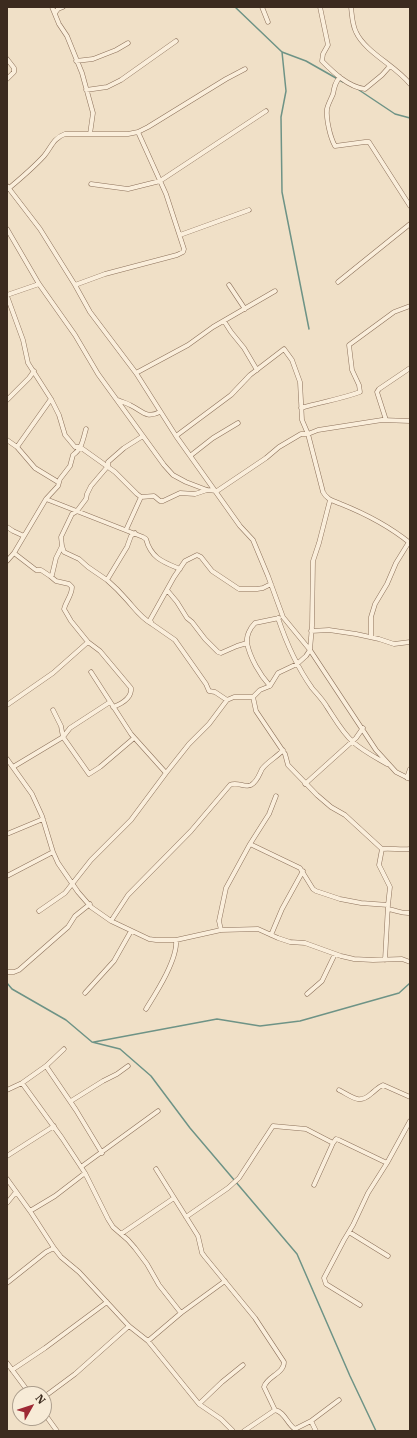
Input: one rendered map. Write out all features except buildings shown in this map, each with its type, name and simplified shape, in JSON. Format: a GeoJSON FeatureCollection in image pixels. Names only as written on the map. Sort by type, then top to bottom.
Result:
{"type":"FeatureCollection","features":[{"type":"Feature","properties":{"kind":"street"},"geometry":{"type":"LineString","coordinates":[[52,7],[59,24],[67,36],[93,113],[90,134]]}},
{"type":"Feature","properties":{"kind":"street"},"geometry":{"type":"LineString","coordinates":[[55,13],[58,9],[63,7]]}},
{"type":"Feature","properties":{"kind":"street"},"geometry":{"type":"LineString","coordinates":[[262,7],[268,22]]}},
{"type":"Feature","properties":{"kind":"street"},"geometry":{"type":"LineString","coordinates":[[320,7],[328,45],[323,54],[322,61],[340,77],[358,88],[365,89],[382,75],[390,66]]}},
{"type":"Feature","properties":{"kind":"street"},"geometry":{"type":"LineString","coordinates":[[351,7],[354,26],[358,36],[410,84]]}},
{"type":"Feature","properties":{"kind":"street"},"geometry":{"type":"LineString","coordinates":[[86,90],[107,87],[121,80],[176,41]]}},
{"type":"Feature","properties":{"kind":"street"},"geometry":{"type":"LineString","coordinates":[[76,61],[99,57],[128,43]]}},
{"type":"Feature","properties":{"kind":"street"},"geometry":{"type":"LineString","coordinates":[[7,58],[14,68],[14,72],[7,79]]}},
{"type":"Feature","properties":{"kind":"street"},"geometry":{"type":"LineString","coordinates":[[245,69],[226,78],[138,132],[128,134],[65,134],[60,136],[56,139],[43,157],[8,188],[40,230],[75,285],[90,312],[136,373],[176,436],[256,546],[283,617],[310,650],[363,728],[376,750],[396,772],[408,778],[410,769]]}},
{"type":"Feature","properties":{"kind":"street"},"geometry":{"type":"LineString","coordinates":[[340,77],[335,84],[332,98],[327,108],[328,128],[331,140],[335,146],[369,142],[410,206]]}},
{"type":"Feature","properties":{"kind":"street"},"geometry":{"type":"LineString","coordinates":[[91,184],[128,189],[160,181],[266,111]]}},
{"type":"Feature","properties":{"kind":"street"},"geometry":{"type":"LineString","coordinates":[[75,285],[104,274],[183,252],[184,249],[180,235],[166,194],[138,132]]}},
{"type":"Feature","properties":{"kind":"street"},"geometry":{"type":"LineString","coordinates":[[180,235],[249,210]]}},
{"type":"Feature","properties":{"kind":"street"},"geometry":{"type":"LineString","coordinates":[[338,282],[410,224]]}},
{"type":"Feature","properties":{"kind":"street"},"geometry":{"type":"LineString","coordinates":[[7,229],[39,284],[75,335],[98,374],[173,475],[207,490],[217,491],[296,436],[322,429],[386,420],[410,421]]}},
{"type":"Feature","properties":{"kind":"street"},"geometry":{"type":"LineString","coordinates":[[39,284],[7,296],[23,340],[28,364],[51,398],[59,415],[65,435],[75,447],[80,447],[108,466],[142,497],[154,496],[160,501],[180,493],[195,494],[207,490]]}},
{"type":"Feature","properties":{"kind":"street"},"geometry":{"type":"LineString","coordinates":[[230,285],[245,309]]}},
{"type":"Feature","properties":{"kind":"street"},"geometry":{"type":"LineString","coordinates":[[136,373],[182,349],[205,332],[275,291]]}},
{"type":"Feature","properties":{"kind":"street"},"geometry":{"type":"LineString","coordinates":[[301,408],[360,392],[359,385],[352,370],[349,345],[394,312],[410,306]]}},
{"type":"Feature","properties":{"kind":"street"},"geometry":{"type":"LineString","coordinates":[[224,321],[244,348],[257,370]]}},
{"type":"Feature","properties":{"kind":"street"},"geometry":{"type":"LineString","coordinates":[[176,436],[231,395],[257,370],[284,349],[292,360],[300,382],[301,408],[304,425],[308,434],[308,439],[323,492],[330,500],[359,511],[380,522],[397,532],[409,542],[396,562],[387,584],[375,604],[371,617],[371,637]]}},
{"type":"Feature","properties":{"kind":"street"},"geometry":{"type":"LineString","coordinates":[[386,420],[377,392],[379,389],[410,368]]}},
{"type":"Feature","properties":{"kind":"street"},"geometry":{"type":"LineString","coordinates":[[7,400],[24,384],[34,371]]}},
{"type":"Feature","properties":{"kind":"street"},"geometry":{"type":"LineString","coordinates":[[17,447],[51,398]]}},
{"type":"Feature","properties":{"kind":"street"},"geometry":{"type":"LineString","coordinates":[[117,400],[129,404],[144,414],[150,416],[160,412]]}},
{"type":"Feature","properties":{"kind":"street"},"geometry":{"type":"LineString","coordinates":[[190,456],[213,438],[238,423]]}},
{"type":"Feature","properties":{"kind":"street"},"geometry":{"type":"LineString","coordinates":[[7,561],[14,553],[46,499],[56,489],[58,482],[70,466],[73,455],[80,447],[86,429]]}},
{"type":"Feature","properties":{"kind":"street"},"geometry":{"type":"LineString","coordinates":[[143,436],[110,459],[108,466],[91,486],[86,499],[77,511],[72,514],[62,537],[62,546],[64,552],[79,559],[107,580],[146,621],[175,640],[206,684],[209,691],[215,692],[227,700]]}},
{"type":"Feature","properties":{"kind":"street"},"geometry":{"type":"LineString","coordinates":[[7,440],[17,447],[36,468],[58,482]]}},
{"type":"Feature","properties":{"kind":"street"},"geometry":{"type":"LineString","coordinates":[[126,530],[142,497]]}},
{"type":"Feature","properties":{"kind":"street"},"geometry":{"type":"LineString","coordinates":[[46,499],[135,533],[146,539],[148,545],[158,559],[180,569]]}},
{"type":"Feature","properties":{"kind":"street"},"geometry":{"type":"LineString","coordinates":[[39,911],[66,893],[91,860],[131,820],[166,773],[209,724],[227,700],[234,697],[253,697],[260,690],[270,686],[278,673],[297,664],[310,650],[313,599],[313,561],[330,500]]}},
{"type":"Feature","properties":{"kind":"street"},"geometry":{"type":"LineString","coordinates":[[7,527],[24,536]]}},
{"type":"Feature","properties":{"kind":"street"},"geometry":{"type":"LineString","coordinates":[[107,580],[127,547],[131,536],[135,533]]}},
{"type":"Feature","properties":{"kind":"street"},"geometry":{"type":"LineString","coordinates":[[50,576],[52,575],[56,558],[62,546]]}},
{"type":"Feature","properties":{"kind":"street"},"geometry":{"type":"LineString","coordinates":[[14,553],[36,570],[41,570],[56,581],[69,584],[72,587],[72,592],[65,603],[64,609],[71,621],[88,642],[100,651],[131,688],[127,699],[113,707]]}},
{"type":"Feature","properties":{"kind":"street"},"geometry":{"type":"LineString","coordinates":[[152,624],[150,620],[151,617],[174,577],[185,561],[197,555],[201,557],[212,571],[239,589],[257,589],[271,584]]}},
{"type":"Feature","properties":{"kind":"street"},"geometry":{"type":"LineString","coordinates":[[167,590],[204,639],[218,652],[221,653],[247,643]]}},
{"type":"Feature","properties":{"kind":"street"},"geometry":{"type":"LineString","coordinates":[[270,686],[259,671],[247,643],[247,638],[255,623],[283,617]]}},
{"type":"Feature","properties":{"kind":"street"},"geometry":{"type":"LineString","coordinates":[[278,618],[282,632],[297,664],[311,687],[326,705],[342,729],[352,742],[368,754],[389,765]]}},
{"type":"Feature","properties":{"kind":"street"},"geometry":{"type":"LineString","coordinates":[[282,632],[291,627]]}},
{"type":"Feature","properties":{"kind":"street"},"geometry":{"type":"LineString","coordinates":[[311,631],[329,630],[371,637],[394,644],[410,642]]}},
{"type":"Feature","properties":{"kind":"street"},"geometry":{"type":"LineString","coordinates":[[7,705],[53,673],[88,642]]}},
{"type":"Feature","properties":{"kind":"street"},"geometry":{"type":"LineString","coordinates":[[91,672],[134,738],[166,773]]}},
{"type":"Feature","properties":{"kind":"street"},"geometry":{"type":"LineString","coordinates":[[253,697],[256,711],[283,750],[288,765],[306,784],[382,849],[410,849]]}},
{"type":"Feature","properties":{"kind":"street"},"geometry":{"type":"LineString","coordinates":[[13,767],[63,737],[70,728],[110,702]]}},
{"type":"Feature","properties":{"kind":"street"},"geometry":{"type":"LineString","coordinates":[[53,710],[61,726],[63,737],[89,774],[100,767],[134,738]]}},
{"type":"Feature","properties":{"kind":"street"},"geometry":{"type":"LineString","coordinates":[[306,784],[352,742],[363,728]]}},
{"type":"Feature","properties":{"kind":"street"},"geometry":{"type":"LineString","coordinates":[[111,921],[128,895],[191,831],[230,786],[234,784],[247,786],[255,782],[266,764],[277,757],[283,750]]}},
{"type":"Feature","properties":{"kind":"street"},"geometry":{"type":"LineString","coordinates":[[7,759],[32,794],[43,819],[58,863],[73,885],[91,907],[111,921],[149,939],[176,940],[221,930],[258,929],[290,942],[305,943],[354,959],[402,959],[410,962]]}},
{"type":"Feature","properties":{"kind":"street"},"geometry":{"type":"LineString","coordinates":[[221,930],[219,921],[226,888],[250,844],[269,814],[276,796]]}},
{"type":"Feature","properties":{"kind":"street"},"geometry":{"type":"LineString","coordinates":[[7,834],[43,819]]}},
{"type":"Feature","properties":{"kind":"street"},"geometry":{"type":"LineString","coordinates":[[250,844],[298,867],[303,871],[313,889],[316,891],[340,899],[388,907],[404,914],[410,913]]}},
{"type":"Feature","properties":{"kind":"street"},"geometry":{"type":"LineString","coordinates":[[382,849],[379,865],[390,887],[385,960]]}},
{"type":"Feature","properties":{"kind":"street"},"geometry":{"type":"LineString","coordinates":[[7,876],[53,852]]}},
{"type":"Feature","properties":{"kind":"street"},"geometry":{"type":"LineString","coordinates":[[271,935],[282,909],[303,871]]}},
{"type":"Feature","properties":{"kind":"street"},"geometry":{"type":"LineString","coordinates":[[7,972],[19,970],[68,927],[75,916],[90,904]]}},
{"type":"Feature","properties":{"kind":"street"},"geometry":{"type":"LineString","coordinates":[[86,993],[114,960],[131,931]]}},
{"type":"Feature","properties":{"kind":"street"},"geometry":{"type":"LineString","coordinates":[[146,1009],[169,966],[176,945],[176,940]]}},
{"type":"Feature","properties":{"kind":"street"},"geometry":{"type":"LineString","coordinates":[[307,994],[322,981],[335,954]]}},
{"type":"Feature","properties":{"kind":"street"},"geometry":{"type":"LineString","coordinates":[[7,1090],[22,1083],[46,1066],[64,1048]]}},
{"type":"Feature","properties":{"kind":"street"},"geometry":{"type":"LineString","coordinates":[[46,1066],[71,1101],[102,1153]]}},
{"type":"Feature","properties":{"kind":"street"},"geometry":{"type":"LineString","coordinates":[[71,1101],[128,1066]]}},
{"type":"Feature","properties":{"kind":"street"},"geometry":{"type":"LineString","coordinates":[[22,1083],[54,1126],[85,1173],[113,1227],[128,1240],[147,1264],[159,1285],[181,1313]]}},
{"type":"Feature","properties":{"kind":"street"},"geometry":{"type":"LineString","coordinates":[[339,1090],[359,1100],[364,1100],[383,1085],[410,1097]]}},
{"type":"Feature","properties":{"kind":"street"},"geometry":{"type":"LineString","coordinates":[[81,1167],[158,1111]]}},
{"type":"Feature","properties":{"kind":"street"},"geometry":{"type":"LineString","coordinates":[[360,1305],[326,1284],[324,1280],[325,1276],[368,1193],[387,1163],[410,1121]]}},
{"type":"Feature","properties":{"kind":"street"},"geometry":{"type":"LineString","coordinates":[[7,1156],[54,1126]]}},
{"type":"Feature","properties":{"kind":"street"},"geometry":{"type":"LineString","coordinates":[[186,1217],[228,1188],[239,1178],[273,1126],[306,1129],[333,1143]]}},
{"type":"Feature","properties":{"kind":"street"},"geometry":{"type":"LineString","coordinates":[[314,1185],[336,1139],[387,1163]]}},
{"type":"Feature","properties":{"kind":"street"},"geometry":{"type":"LineString","coordinates":[[156,1169],[198,1236],[202,1253],[255,1318],[284,1362],[282,1370],[265,1383],[264,1387],[276,1410],[281,1412],[294,1429],[311,1421],[339,1400]]}},
{"type":"Feature","properties":{"kind":"street"},"geometry":{"type":"LineString","coordinates":[[30,1211],[55,1196],[85,1173]]}},
{"type":"Feature","properties":{"kind":"street"},"geometry":{"type":"LineString","coordinates":[[7,1179],[54,1248],[62,1257],[79,1272],[129,1326],[148,1341],[199,1404],[221,1419],[233,1431]]}},
{"type":"Feature","properties":{"kind":"street"},"geometry":{"type":"LineString","coordinates":[[7,1203],[16,1192]]}},
{"type":"Feature","properties":{"kind":"street"},"geometry":{"type":"LineString","coordinates":[[121,1234],[174,1198]]}},
{"type":"Feature","properties":{"kind":"street"},"geometry":{"type":"LineString","coordinates":[[349,1232],[388,1256]]}},
{"type":"Feature","properties":{"kind":"street"},"geometry":{"type":"LineString","coordinates":[[7,1283],[46,1252],[54,1248]]}},
{"type":"Feature","properties":{"kind":"street"},"geometry":{"type":"LineString","coordinates":[[148,1341],[181,1313],[225,1281]]}},
{"type":"Feature","properties":{"kind":"street"},"geometry":{"type":"LineString","coordinates":[[12,1370],[45,1348],[107,1302]]}},
{"type":"Feature","properties":{"kind":"street"},"geometry":{"type":"LineString","coordinates":[[52,1391],[75,1374],[129,1326]]}},
{"type":"Feature","properties":{"kind":"street"},"geometry":{"type":"LineString","coordinates":[[7,1363],[24,1386]]}},
{"type":"Feature","properties":{"kind":"street"},"geometry":{"type":"LineString","coordinates":[[199,1404],[222,1382],[242,1366]]}},
{"type":"Feature","properties":{"kind":"street"},"geometry":{"type":"LineString","coordinates":[[244,1431],[276,1410]]}},
{"type":"Feature","properties":{"kind":"street"},"geometry":{"type":"LineString","coordinates":[[311,1421],[316,1431]]}},
{"type":"Feature","properties":{"kind":"waterway"},"geometry":{"type":"LineString","coordinates":[[235,7],[282,52],[306,61],[343,82]]}},
{"type":"Feature","properties":{"kind":"waterway"},"geometry":{"type":"LineString","coordinates":[[282,52],[286,91],[281,117],[282,192],[309,329]]}},
{"type":"Feature","properties":{"kind":"waterway"},"geometry":{"type":"LineString","coordinates":[[359,90],[395,114],[410,118]]}},
{"type":"Feature","properties":{"kind":"waterway"},"geometry":{"type":"LineString","coordinates":[[7,983],[12,989],[66,1020],[92,1042],[120,1049],[151,1076],[190,1128],[297,1254],[350,1376],[376,1431]]}},
{"type":"Feature","properties":{"kind":"waterway"},"geometry":{"type":"LineString","coordinates":[[94,1042],[217,1019],[260,1026],[300,1021],[399,993],[410,983]]}}]}
